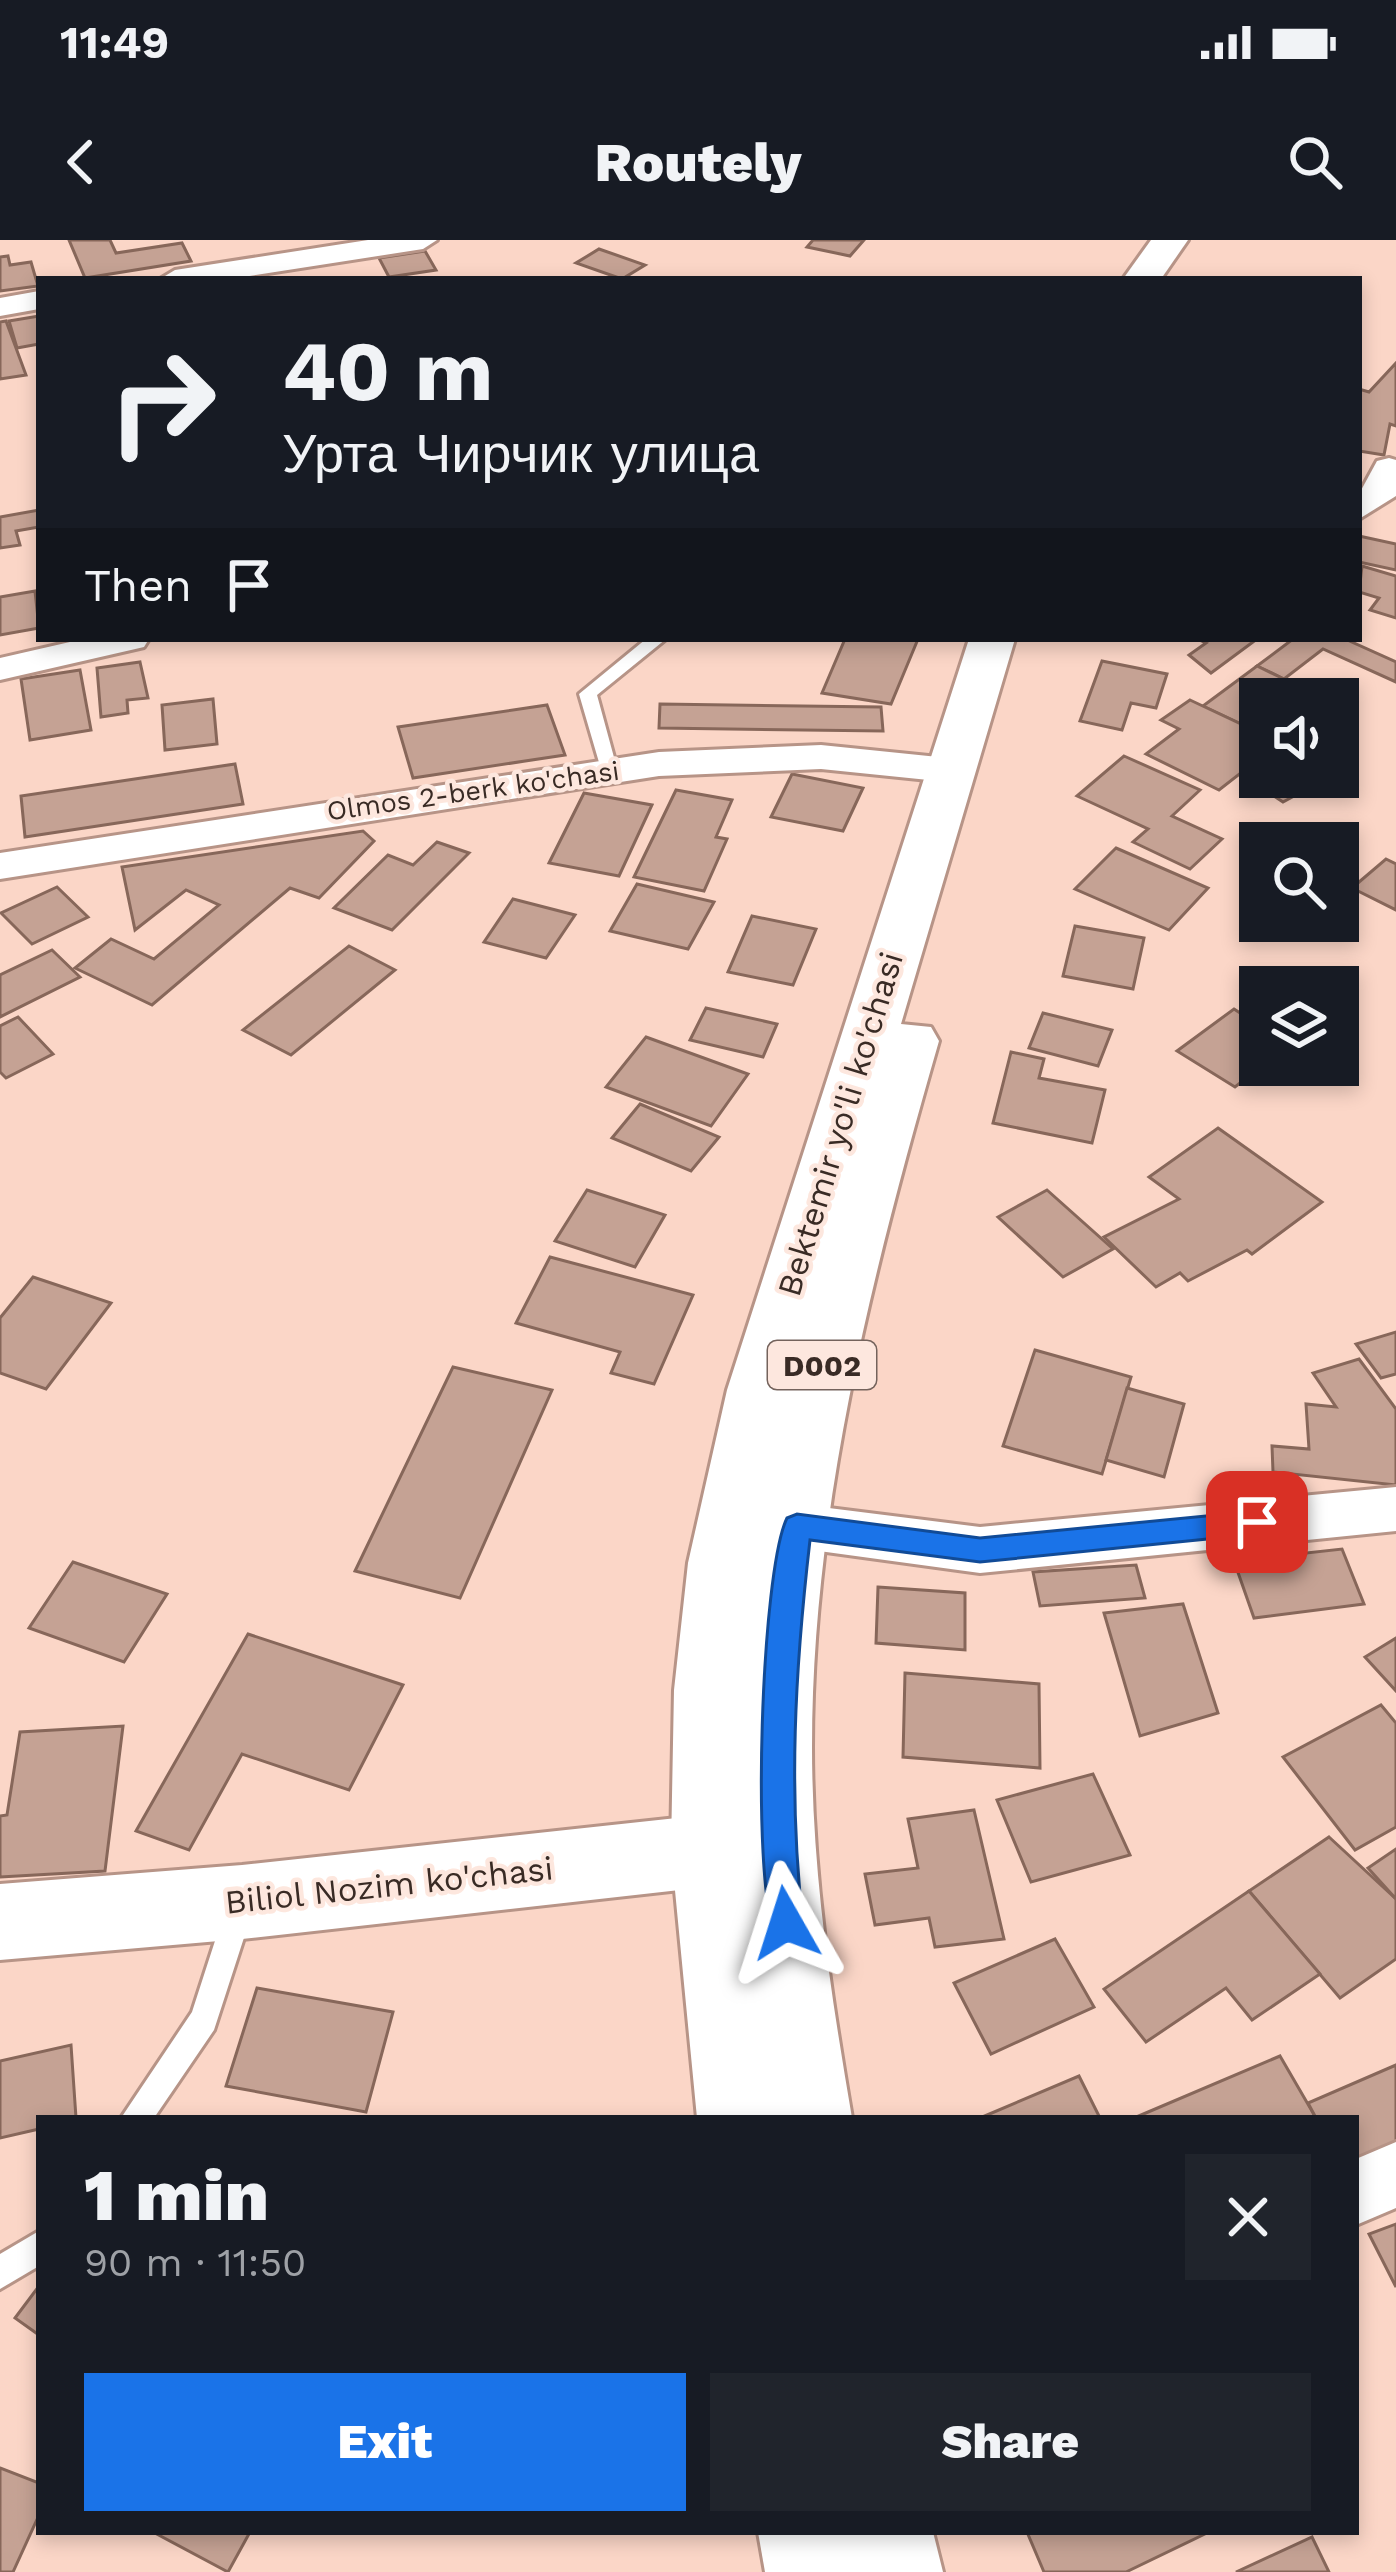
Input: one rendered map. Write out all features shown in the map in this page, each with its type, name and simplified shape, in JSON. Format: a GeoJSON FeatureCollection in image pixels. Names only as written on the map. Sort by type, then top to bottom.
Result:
{"type":"FeatureCollection","features":[{"type":"Feature","properties":{"kind":"main road"},"geometry":{"type":"LineString","coordinates":[[1144,276],[1170,240]]}},
{"type":"Feature","properties":{"kind":"main road"},"geometry":{"type":"LineString","coordinates":[[1181,276],[1207,240]]}},
{"type":"Feature","properties":{"kind":"main road","name":"Bektemir yo'li ko'chasi"},"geometry":{"type":"LineString","coordinates":[[808,2115],[711,1690],[723,1563],[755,1412],[991,642]]}},
{"type":"Feature","properties":{"kind":"main road","name":"Bektemir yo'li ko'chasi"},"geometry":{"type":"LineString","coordinates":[[739,2115],[744,1846],[777,1693],[818,1379],[908,1050],[1036,642]]}},
{"type":"Feature","properties":{"kind":"main road","name":"Biliol Nozim ko'chasi"},"geometry":{"type":"LineString","coordinates":[[0,1922],[242,1902],[744,1846]]}},
{"type":"Feature","properties":{"kind":"main road"},"geometry":{"type":"LineString","coordinates":[[806,2535],[813,2572]]}},
{"type":"Feature","properties":{"kind":"main road"},"geometry":{"type":"LineString","coordinates":[[887,2535],[895,2572]]}},
{"type":"Feature","properties":{"kind":"street"},"geometry":{"type":"LineString","coordinates":[[194,276],[423,240]]}},
{"type":"Feature","properties":{"kind":"street"},"geometry":{"type":"LineString","coordinates":[[0,307],[36,301]]}},
{"type":"Feature","properties":{"kind":"street"},"geometry":{"type":"LineString","coordinates":[[1362,507],[1379,496],[1389,468]]}},
{"type":"Feature","properties":{"kind":"street"},"geometry":{"type":"LineString","coordinates":[[0,669],[117,642]]}},
{"type":"Feature","properties":{"kind":"street","name":"Olmos 2-berk ko'chasi"},"geometry":{"type":"LineString","coordinates":[[0,866],[609,772],[756,756],[948,770]]}},
{"type":"Feature","properties":{"kind":"street"},"geometry":{"type":"LineString","coordinates":[[797,1526],[980,1550],[1396,1509]]}},
{"type":"Feature","properties":{"kind":"street"},"geometry":{"type":"LineString","coordinates":[[1359,2191],[1396,2175]]}},
{"type":"Feature","properties":{"kind":"lane"},"geometry":{"type":"LineString","coordinates":[[609,772],[588,694],[653,642]]}},
{"type":"Feature","properties":{"kind":"lane"},"geometry":{"type":"LineString","coordinates":[[138,2115],[204,2020],[242,1902]]}},
{"type":"Feature","properties":{"kind":"lane"},"geometry":{"type":"LineString","coordinates":[[0,2273],[36,2249]]}},
{"type":"Feature","properties":{"kind":"building"},"geometry":{"type":"Polygon","coordinates":[[[69,240],[110,240],[116,253],[182,243],[191,261],[97,276],[84,276],[69,240]]]}},
{"type":"Feature","properties":{"kind":"building"},"geometry":{"type":"Polygon","coordinates":[[[813,240],[864,240],[850,256],[807,247],[813,240]]]}},
{"type":"Feature","properties":{"kind":"building"},"geometry":{"type":"Polygon","coordinates":[[[599,249],[645,265],[627,276],[613,276],[576,263],[599,249]]]}},
{"type":"Feature","properties":{"kind":"building"},"geometry":{"type":"Polygon","coordinates":[[[425,251],[436,270],[388,276],[379,258],[425,251]]]}},
{"type":"Feature","properties":{"kind":"building"},"geometry":{"type":"Polygon","coordinates":[[[8,256],[10,265],[31,262],[36,286],[0,291],[0,257],[8,256]]]}},
{"type":"Feature","properties":{"kind":"building"},"geometry":{"type":"Polygon","coordinates":[[[36,316],[36,345],[17,348],[9,321],[36,316]]]}},
{"type":"Feature","properties":{"kind":"building"},"geometry":{"type":"Polygon","coordinates":[[[6,321],[26,375],[0,379],[0,322],[6,321]]]}},
{"type":"Feature","properties":{"kind":"building"},"geometry":{"type":"Polygon","coordinates":[[[1396,363],[1396,426],[1390,424],[1384,455],[1362,451],[1362,390],[1369,392],[1396,363]]]}},
{"type":"Feature","properties":{"kind":"building"},"geometry":{"type":"Polygon","coordinates":[[[36,511],[36,528],[16,531],[20,545],[0,548],[0,517],[36,511]]]}},
{"type":"Feature","properties":{"kind":"building"},"geometry":{"type":"Polygon","coordinates":[[[1362,537],[1396,544],[1396,570],[1362,563],[1362,537]]]}},
{"type":"Feature","properties":{"kind":"building"},"geometry":{"type":"Polygon","coordinates":[[[1362,566],[1396,576],[1396,618],[1370,610],[1379,598],[1362,593],[1362,566]]]}},
{"type":"Feature","properties":{"kind":"building"},"geometry":{"type":"Polygon","coordinates":[[[35,591],[36,629],[0,635],[0,597],[35,591]]]}},
{"type":"Feature","properties":{"kind":"building"},"geometry":{"type":"Polygon","coordinates":[[[844,642],[917,642],[891,704],[822,693],[844,642]]]}},
{"type":"Feature","properties":{"kind":"building"},"geometry":{"type":"Polygon","coordinates":[[[1253,642],[1211,673],[1189,655],[1206,643],[1253,642]]]}},
{"type":"Feature","properties":{"kind":"building"},"geometry":{"type":"Polygon","coordinates":[[[1289,642],[1352,642],[1396,662],[1396,682],[1323,649],[1282,678],[1257,666],[1289,642]]]}},
{"type":"Feature","properties":{"kind":"building"},"geometry":{"type":"Polygon","coordinates":[[[1102,661],[1167,674],[1156,708],[1131,703],[1122,730],[1080,721],[1102,661]]]}},
{"type":"Feature","properties":{"kind":"building"},"geometry":{"type":"Polygon","coordinates":[[[140,662],[148,698],[127,700],[128,713],[101,717],[97,668],[140,662]]]}},
{"type":"Feature","properties":{"kind":"building"},"geometry":{"type":"Polygon","coordinates":[[[1257,666],[1283,678],[1241,678],[1257,666]]]}},
{"type":"Feature","properties":{"kind":"building"},"geometry":{"type":"Polygon","coordinates":[[[80,670],[91,730],[30,740],[21,679],[80,670]]]}},
{"type":"Feature","properties":{"kind":"building"},"geometry":{"type":"Polygon","coordinates":[[[1239,679],[1239,723],[1203,706],[1239,679]]]}},
{"type":"Feature","properties":{"kind":"building"},"geometry":{"type":"Polygon","coordinates":[[[213,699],[217,744],[165,750],[162,705],[213,699]]]}},
{"type":"Feature","properties":{"kind":"building"},"geometry":{"type":"Polygon","coordinates":[[[1190,700],[1239,723],[1239,774],[1219,790],[1146,754],[1179,729],[1161,720],[1190,700]]]}},
{"type":"Feature","properties":{"kind":"building"},"geometry":{"type":"Polygon","coordinates":[[[660,704],[881,707],[883,731],[659,728],[660,704]]]}},
{"type":"Feature","properties":{"kind":"building"},"geometry":{"type":"Polygon","coordinates":[[[547,705],[565,755],[413,778],[398,727],[547,705]]]}},
{"type":"Feature","properties":{"kind":"building"},"geometry":{"type":"Polygon","coordinates":[[[1124,756],[1200,790],[1172,816],[1222,839],[1190,869],[1133,842],[1148,829],[1077,796],[1124,756]]]}},
{"type":"Feature","properties":{"kind":"building"},"geometry":{"type":"Polygon","coordinates":[[[235,764],[243,804],[25,837],[21,796],[235,764]]]}},
{"type":"Feature","properties":{"kind":"building"},"geometry":{"type":"Polygon","coordinates":[[[792,774],[863,788],[843,831],[771,817],[792,774]]]}},
{"type":"Feature","properties":{"kind":"building"},"geometry":{"type":"Polygon","coordinates":[[[676,790],[732,800],[716,837],[727,839],[704,891],[634,877],[676,790]]]}},
{"type":"Feature","properties":{"kind":"building"},"geometry":{"type":"Polygon","coordinates":[[[584,793],[652,805],[619,876],[549,863],[584,793]]]}},
{"type":"Feature","properties":{"kind":"building"},"geometry":{"type":"Polygon","coordinates":[[[363,831],[374,841],[319,898],[290,888],[152,1005],[75,968],[111,939],[154,959],[219,905],[186,890],[135,930],[122,867],[363,831]]]}},
{"type":"Feature","properties":{"kind":"building"},"geometry":{"type":"Polygon","coordinates":[[[437,842],[469,853],[392,930],[334,908],[388,855],[413,865],[437,842]]]}},
{"type":"Feature","properties":{"kind":"building"},"geometry":{"type":"Polygon","coordinates":[[[1116,848],[1208,888],[1169,930],[1075,889],[1116,848]]]}},
{"type":"Feature","properties":{"kind":"building"},"geometry":{"type":"Polygon","coordinates":[[[1386,859],[1396,864],[1396,910],[1359,892],[1359,882],[1386,859]]]}},
{"type":"Feature","properties":{"kind":"building"},"geometry":{"type":"Polygon","coordinates":[[[637,884],[714,902],[688,949],[610,931],[637,884]]]}},
{"type":"Feature","properties":{"kind":"building"},"geometry":{"type":"Polygon","coordinates":[[[57,887],[88,917],[32,944],[1,913],[57,887]]]}},
{"type":"Feature","properties":{"kind":"building"},"geometry":{"type":"Polygon","coordinates":[[[513,899],[575,915],[546,958],[484,942],[513,899]]]}},
{"type":"Feature","properties":{"kind":"building"},"geometry":{"type":"Polygon","coordinates":[[[752,916],[816,929],[793,985],[728,972],[752,916]]]}},
{"type":"Feature","properties":{"kind":"building"},"geometry":{"type":"Polygon","coordinates":[[[1075,926],[1144,938],[1133,989],[1063,976],[1075,926]]]}},
{"type":"Feature","properties":{"kind":"building"},"geometry":{"type":"Polygon","coordinates":[[[349,946],[395,970],[291,1055],[243,1030],[349,946]]]}},
{"type":"Feature","properties":{"kind":"building"},"geometry":{"type":"Polygon","coordinates":[[[52,950],[80,977],[0,1017],[0,975],[52,950]]]}},
{"type":"Feature","properties":{"kind":"building"},"geometry":{"type":"Polygon","coordinates":[[[706,1008],[777,1024],[763,1057],[690,1040],[706,1008]]]}},
{"type":"Feature","properties":{"kind":"building"},"geometry":{"type":"Polygon","coordinates":[[[1234,1009],[1239,1012],[1239,1084],[1235,1087],[1177,1051],[1234,1009]]]}},
{"type":"Feature","properties":{"kind":"building"},"geometry":{"type":"Polygon","coordinates":[[[1043,1013],[1112,1030],[1098,1066],[1029,1048],[1043,1013]]]}},
{"type":"Feature","properties":{"kind":"building"},"geometry":{"type":"Polygon","coordinates":[[[18,1017],[53,1054],[6,1078],[0,1072],[0,1026],[18,1017]]]}},
{"type":"Feature","properties":{"kind":"building"},"geometry":{"type":"Polygon","coordinates":[[[646,1037],[748,1074],[711,1126],[606,1087],[646,1037]]]}},
{"type":"Feature","properties":{"kind":"building"},"geometry":{"type":"Polygon","coordinates":[[[1011,1052],[1044,1059],[1039,1078],[1105,1090],[1092,1143],[993,1123],[1011,1052]]]}},
{"type":"Feature","properties":{"kind":"building"},"geometry":{"type":"Polygon","coordinates":[[[640,1104],[719,1137],[691,1171],[612,1138],[640,1104]]]}},
{"type":"Feature","properties":{"kind":"building"},"geometry":{"type":"Polygon","coordinates":[[[1218,1128],[1322,1202],[1252,1254],[1247,1250],[1188,1281],[1180,1273],[1156,1287],[1104,1237],[1179,1199],[1149,1177],[1218,1128]]]}},
{"type":"Feature","properties":{"kind":"building"},"geometry":{"type":"Polygon","coordinates":[[[587,1190],[665,1215],[635,1267],[555,1241],[587,1190]]]}},
{"type":"Feature","properties":{"kind":"building"},"geometry":{"type":"Polygon","coordinates":[[[1047,1190],[1113,1249],[1063,1277],[998,1217],[1047,1190]]]}},
{"type":"Feature","properties":{"kind":"building"},"geometry":{"type":"Polygon","coordinates":[[[550,1257],[693,1295],[654,1384],[611,1373],[620,1352],[516,1323],[550,1257]]]}},
{"type":"Feature","properties":{"kind":"building"},"geometry":{"type":"Polygon","coordinates":[[[33,1277],[111,1303],[46,1389],[0,1373],[0,1318],[33,1277]]]}},
{"type":"Feature","properties":{"kind":"building"},"geometry":{"type":"Polygon","coordinates":[[[1396,1332],[1396,1374],[1381,1378],[1356,1344],[1396,1332]]]}},
{"type":"Feature","properties":{"kind":"building"},"geometry":{"type":"Polygon","coordinates":[[[1035,1350],[1131,1377],[1102,1474],[1003,1446],[1035,1350]]]}},
{"type":"Feature","properties":{"kind":"building"},"geometry":{"type":"Polygon","coordinates":[[[1359,1359],[1396,1409],[1396,1485],[1273,1472],[1272,1446],[1309,1449],[1306,1404],[1336,1407],[1313,1373],[1359,1359]]]}},
{"type":"Feature","properties":{"kind":"building"},"geometry":{"type":"Polygon","coordinates":[[[453,1367],[552,1390],[460,1598],[355,1571],[453,1367]]]}},
{"type":"Feature","properties":{"kind":"building"},"geometry":{"type":"Polygon","coordinates":[[[1127,1388],[1184,1404],[1164,1477],[1106,1460],[1127,1388]]]}},
{"type":"Feature","properties":{"kind":"building"},"geometry":{"type":"Polygon","coordinates":[[[1342,1549],[1364,1604],[1254,1618],[1234,1561],[1342,1549]]]}},
{"type":"Feature","properties":{"kind":"building"},"geometry":{"type":"Polygon","coordinates":[[[73,1562],[167,1594],[124,1662],[29,1628],[73,1562]]]}},
{"type":"Feature","properties":{"kind":"building"},"geometry":{"type":"Polygon","coordinates":[[[1136,1565],[1145,1598],[1040,1606],[1033,1572],[1136,1565]]]}},
{"type":"Feature","properties":{"kind":"building"},"geometry":{"type":"Polygon","coordinates":[[[878,1587],[965,1593],[965,1650],[876,1643],[878,1587]]]}},
{"type":"Feature","properties":{"kind":"building"},"geometry":{"type":"Polygon","coordinates":[[[1183,1604],[1218,1713],[1140,1736],[1104,1613],[1183,1604]]]}},
{"type":"Feature","properties":{"kind":"building"},"geometry":{"type":"Polygon","coordinates":[[[248,1634],[403,1685],[349,1790],[242,1754],[189,1850],[136,1831],[248,1634]]]}},
{"type":"Feature","properties":{"kind":"building"},"geometry":{"type":"Polygon","coordinates":[[[1396,1638],[1396,1691],[1365,1657],[1396,1638]]]}},
{"type":"Feature","properties":{"kind":"building"},"geometry":{"type":"Polygon","coordinates":[[[905,1673],[1039,1684],[1040,1768],[903,1757],[905,1673]]]}},
{"type":"Feature","properties":{"kind":"building"},"geometry":{"type":"Polygon","coordinates":[[[1381,1705],[1396,1723],[1396,1827],[1355,1850],[1283,1757],[1381,1705]]]}},
{"type":"Feature","properties":{"kind":"building"},"geometry":{"type":"Polygon","coordinates":[[[123,1726],[105,1871],[0,1877],[0,1816],[7,1815],[20,1732],[123,1726]]]}},
{"type":"Feature","properties":{"kind":"building"},"geometry":{"type":"Polygon","coordinates":[[[1093,1774],[1130,1855],[1031,1882],[997,1800],[1093,1774]]]}},
{"type":"Feature","properties":{"kind":"building"},"geometry":{"type":"Polygon","coordinates":[[[974,1810],[1004,1939],[935,1947],[929,1918],[875,1925],[865,1874],[918,1868],[908,1819],[974,1810]]]}},
{"type":"Feature","properties":{"kind":"building"},"geometry":{"type":"Polygon","coordinates":[[[1329,1837],[1396,1899],[1396,1959],[1340,1998],[1249,1891],[1329,1837]]]}},
{"type":"Feature","properties":{"kind":"building"},"geometry":{"type":"Polygon","coordinates":[[[1396,1849],[1396,1899],[1368,1868],[1396,1849]]]}},
{"type":"Feature","properties":{"kind":"building"},"geometry":{"type":"Polygon","coordinates":[[[1249,1891],[1320,1974],[1252,2020],[1226,1988],[1146,2042],[1104,1989],[1249,1891]]]}},
{"type":"Feature","properties":{"kind":"building"},"geometry":{"type":"Polygon","coordinates":[[[1055,1939],[1094,2007],[991,2054],[954,1983],[1055,1939]]]}},
{"type":"Feature","properties":{"kind":"building"},"geometry":{"type":"Polygon","coordinates":[[[257,1988],[393,2012],[366,2112],[226,2086],[257,1988]]]}},
{"type":"Feature","properties":{"kind":"building"},"geometry":{"type":"Polygon","coordinates":[[[71,2045],[76,2115],[36,2115],[36,2130],[0,2138],[0,2061],[71,2045]]]}},
{"type":"Feature","properties":{"kind":"building"},"geometry":{"type":"Polygon","coordinates":[[[1280,2056],[1314,2115],[1141,2115],[1280,2056]]]}},
{"type":"Feature","properties":{"kind":"building"},"geometry":{"type":"Polygon","coordinates":[[[1396,2065],[1396,2145],[1359,2162],[1359,2115],[1314,2115],[1308,2103],[1396,2065]]]}},
{"type":"Feature","properties":{"kind":"building"},"geometry":{"type":"Polygon","coordinates":[[[1079,2076],[1098,2115],[987,2115],[1079,2076]]]}},
{"type":"Feature","properties":{"kind":"building"},"geometry":{"type":"Polygon","coordinates":[[[1396,2224],[1396,2287],[1369,2234],[1396,2224]]]}},
{"type":"Feature","properties":{"kind":"building"},"geometry":{"type":"Polygon","coordinates":[[[36,2290],[36,2333],[15,2318],[36,2290]]]}},
{"type":"Feature","properties":{"kind":"building"},"geometry":{"type":"Polygon","coordinates":[[[0,2468],[36,2482],[36,2522],[13,2572],[0,2572],[0,2468]]]}},
{"type":"Feature","properties":{"kind":"building"},"geometry":{"type":"Polygon","coordinates":[[[159,2535],[248,2535],[228,2572],[159,2535]]]}},
{"type":"Feature","properties":{"kind":"building"},"geometry":{"type":"Polygon","coordinates":[[[1028,2535],[1203,2535],[1126,2572],[1044,2572],[1028,2535]]]}},
{"type":"Feature","properties":{"kind":"building"},"geometry":{"type":"Polygon","coordinates":[[[1312,2537],[1329,2572],[1236,2572],[1312,2537]]]}},
{"type":"Feature","properties":{"kind":"route"},"geometry":{"type":"LineString","coordinates":[[786,1923],[778,1844],[777,1693],[797,1526],[980,1550],[1257,1522]]}}]}
